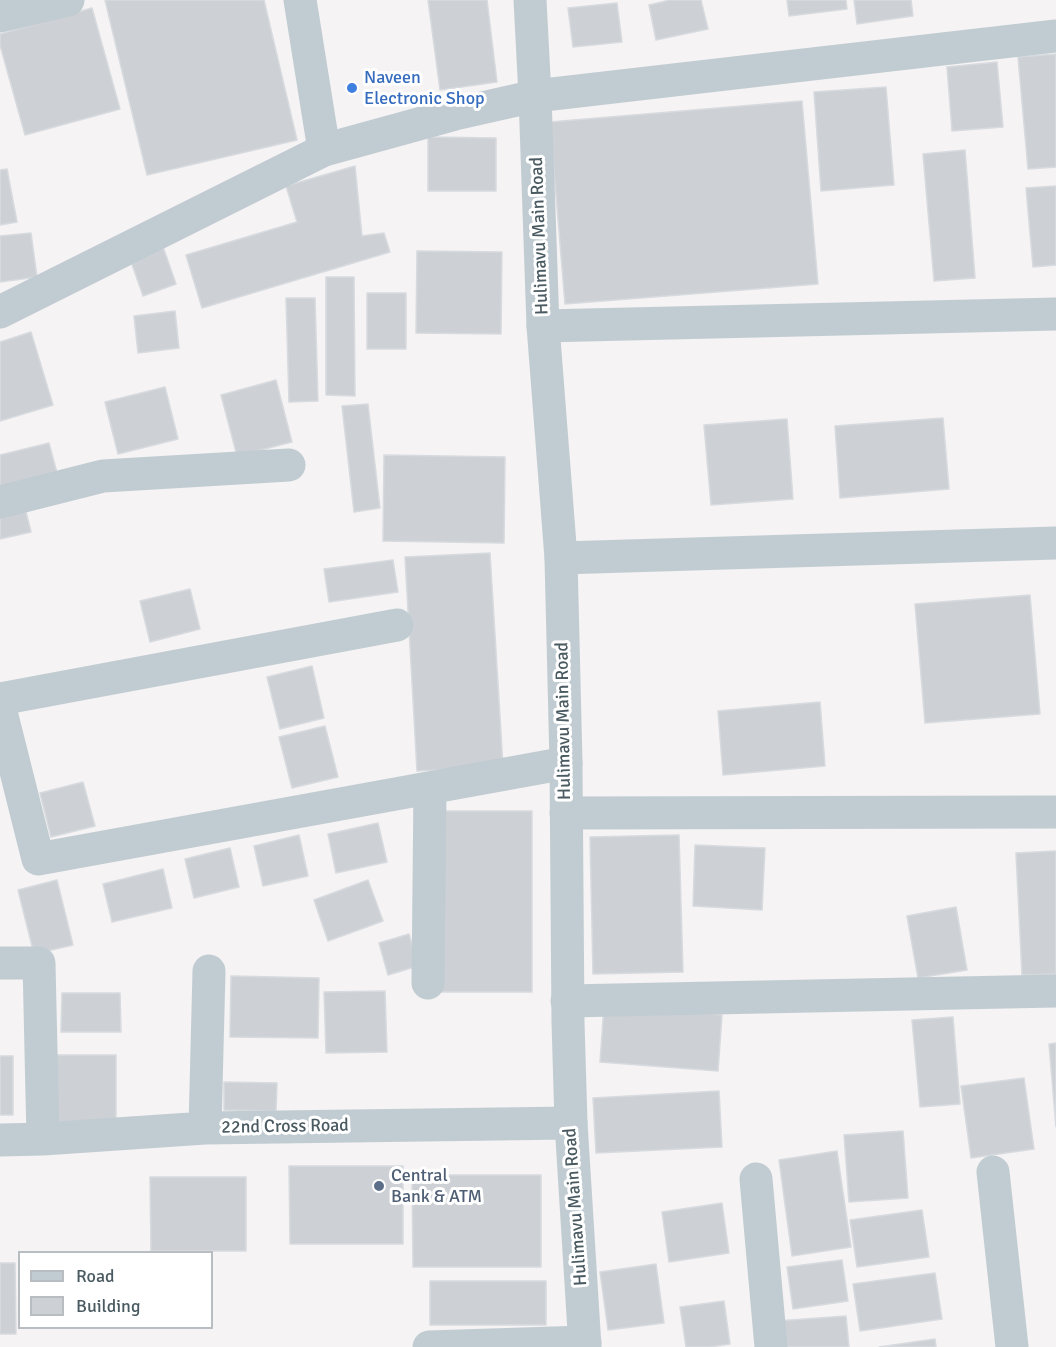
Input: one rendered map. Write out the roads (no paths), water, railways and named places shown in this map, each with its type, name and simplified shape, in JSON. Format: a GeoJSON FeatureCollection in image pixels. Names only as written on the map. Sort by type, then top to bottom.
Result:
{"type":"FeatureCollection","features":[{"type":"Feature","properties":{"kind":"street"},"geometry":{"type":"LineString","coordinates":[[0,16],[68,0]]}},
{"type":"Feature","properties":{"kind":"street"},"geometry":{"type":"LineString","coordinates":[[300,0],[324,150]]}},
{"type":"Feature","properties":{"kind":"street","name":"Hulimavu Main Road"},"geometry":{"type":"LineString","coordinates":[[530,0],[543,326],[561,558],[566,763],[567,1001],[571,1123],[585,1345]]}},
{"type":"Feature","properties":{"kind":"street"},"geometry":{"type":"LineString","coordinates":[[0,312],[324,150],[456,114],[535,96],[1056,36]]}},
{"type":"Feature","properties":{"kind":"street"},"geometry":{"type":"LineString","coordinates":[[543,326],[1056,314]]}},
{"type":"Feature","properties":{"kind":"street"},"geometry":{"type":"LineString","coordinates":[[0,502],[103,477],[289,465]]}},
{"type":"Feature","properties":{"kind":"street"},"geometry":{"type":"LineString","coordinates":[[561,558],[1056,543]]}},
{"type":"Feature","properties":{"kind":"street"},"geometry":{"type":"LineString","coordinates":[[0,699],[397,626]]}},
{"type":"Feature","properties":{"kind":"street"},"geometry":{"type":"LineString","coordinates":[[0,708],[7,764],[38,859],[566,763]]}},
{"type":"Feature","properties":{"kind":"street"},"geometry":{"type":"LineString","coordinates":[[428,982],[430,788]]}},
{"type":"Feature","properties":{"kind":"street"},"geometry":{"type":"LineString","coordinates":[[566,813],[1056,812]]}},
{"type":"Feature","properties":{"kind":"street"},"geometry":{"type":"LineString","coordinates":[[0,963],[39,963],[43,1139]]}},
{"type":"Feature","properties":{"kind":"street"},"geometry":{"type":"LineString","coordinates":[[206,1128],[209,971]]}},
{"type":"Feature","properties":{"kind":"street"},"geometry":{"type":"LineString","coordinates":[[567,1001],[1056,991]]}},
{"type":"Feature","properties":{"kind":"street","name":"22nd Cross Road"},"geometry":{"type":"LineString","coordinates":[[0,1140],[206,1128],[571,1123]]}},
{"type":"Feature","properties":{"kind":"street"},"geometry":{"type":"LineString","coordinates":[[993,1172],[1012,1347]]}},
{"type":"Feature","properties":{"kind":"street"},"geometry":{"type":"LineString","coordinates":[[756,1179],[771,1347]]}},
{"type":"Feature","properties":{"kind":"street"},"geometry":{"type":"LineString","coordinates":[[429,1347],[585,1345]]}},
{"type":"Feature","properties":{"kind":"place","name":"Naveen Electronic Shop"},"geometry":{"type":"Point","coordinates":[352,88]}},
{"type":"Feature","properties":{"kind":"place","name":"Central Bank & ATM"},"geometry":{"type":"Point","coordinates":[379,1186]}}]}
